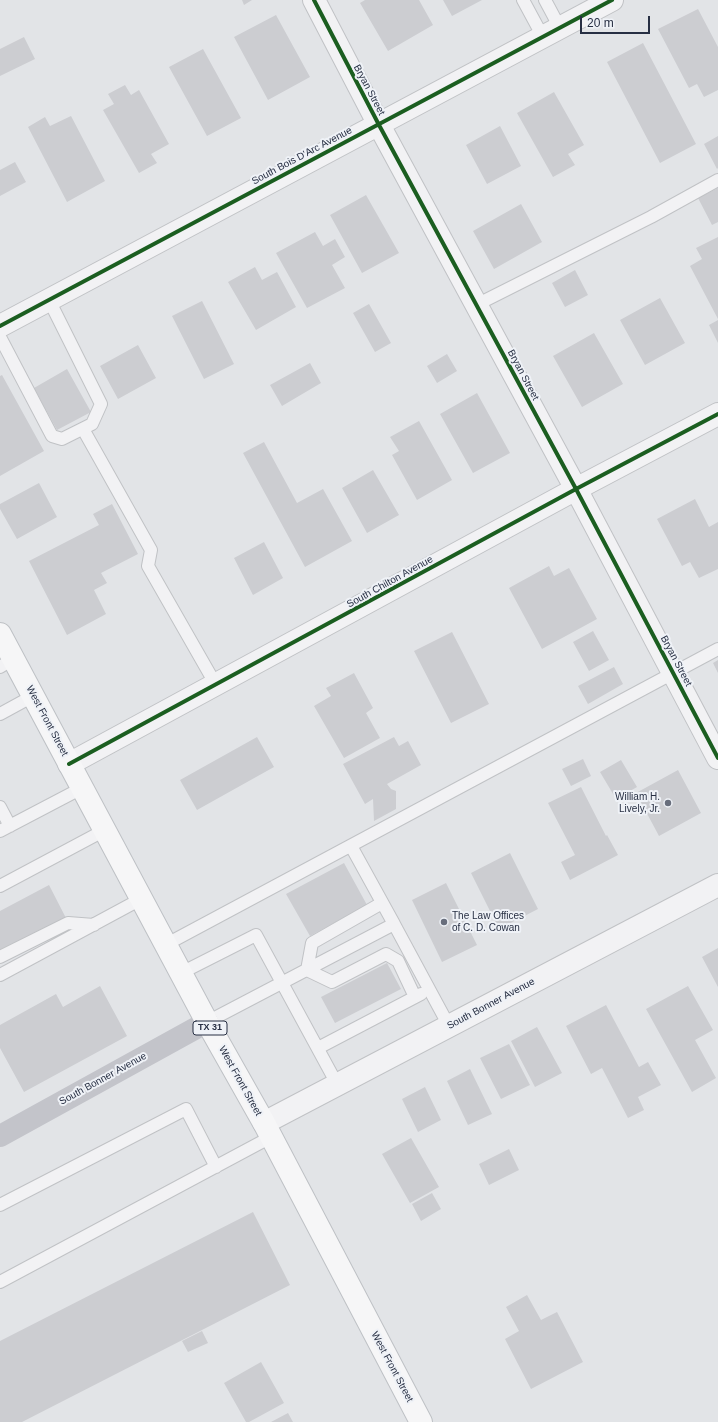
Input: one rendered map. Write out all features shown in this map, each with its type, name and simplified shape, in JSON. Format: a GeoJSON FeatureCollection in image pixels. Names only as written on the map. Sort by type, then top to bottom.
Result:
{"type":"FeatureCollection","features":[{"type":"Feature","properties":{"kind":"main road","name":"West Front Street"},"geometry":{"type":"LineString","coordinates":[[0,634],[7,663],[33,696],[207,1022],[267,1130],[421,1422]]}},
{"type":"Feature","properties":{"kind":"street","name":"Bryan Street"},"geometry":{"type":"LineString","coordinates":[[314,0],[379,125],[576,489],[718,758]]}},
{"type":"Feature","properties":{"kind":"street","name":"South Bois D'Arc Avenue"},"geometry":{"type":"LineString","coordinates":[[0,326],[379,125],[607,1]]}},
{"type":"Feature","properties":{"kind":"street","name":"South Chilton Avenue"},"geometry":{"type":"LineString","coordinates":[[70,764],[576,489],[718,414]]}},
{"type":"Feature","properties":{"kind":"street","name":"South Bonner Avenue"},"geometry":{"type":"LineString","coordinates":[[267,1130],[337,1084],[718,885]]}},
{"type":"Feature","properties":{"kind":"street","name":"South Bonner Avenue"},"geometry":{"type":"LineString","coordinates":[[0,1136],[207,1022]]}},
{"type":"Feature","properties":{"kind":"lane"},"geometry":{"type":"LineString","coordinates":[[523,0],[552,32]]}},
{"type":"Feature","properties":{"kind":"lane"},"geometry":{"type":"LineString","coordinates":[[545,0],[552,32]]}},
{"type":"Feature","properties":{"kind":"lane"},"geometry":{"type":"LineString","coordinates":[[476,305],[651,217],[718,180]]}},
{"type":"Feature","properties":{"kind":"lane"},"geometry":{"type":"LineString","coordinates":[[0,337],[52,436],[62,439],[92,424],[101,404],[48,300]]}},
{"type":"Feature","properties":{"kind":"lane"},"geometry":{"type":"LineString","coordinates":[[83,428],[150,550],[148,566],[216,685]]}},
{"type":"Feature","properties":{"kind":"lane"},"geometry":{"type":"LineString","coordinates":[[166,945],[718,649]]}},
{"type":"Feature","properties":{"kind":"lane"},"geometry":{"type":"LineString","coordinates":[[0,714],[33,696]]}},
{"type":"Feature","properties":{"kind":"lane"},"geometry":{"type":"LineString","coordinates":[[0,807],[5,828],[82,788]]}},
{"type":"Feature","properties":{"kind":"lane"},"geometry":{"type":"LineString","coordinates":[[0,886],[105,830]]}},
{"type":"Feature","properties":{"kind":"lane"},"geometry":{"type":"LineString","coordinates":[[351,846],[449,1026]]}},
{"type":"Feature","properties":{"kind":"lane"},"geometry":{"type":"LineString","coordinates":[[0,975],[142,899]]}},
{"type":"Feature","properties":{"kind":"lane"},"geometry":{"type":"LineString","coordinates":[[307,970],[312,943],[382,903]]}},
{"type":"Feature","properties":{"kind":"lane"},"geometry":{"type":"LineString","coordinates":[[0,957],[68,923],[94,925]]}},
{"type":"Feature","properties":{"kind":"lane"},"geometry":{"type":"LineString","coordinates":[[207,1022],[394,924]]}},
{"type":"Feature","properties":{"kind":"lane"},"geometry":{"type":"LineString","coordinates":[[181,973],[256,935],[337,1084]]}},
{"type":"Feature","properties":{"kind":"lane"},"geometry":{"type":"LineString","coordinates":[[307,970],[332,982],[386,954],[398,961],[415,997]]}},
{"type":"Feature","properties":{"kind":"lane"},"geometry":{"type":"LineString","coordinates":[[318,1048],[429,990]]}},
{"type":"Feature","properties":{"kind":"lane"},"geometry":{"type":"LineString","coordinates":[[0,1205],[186,1109],[216,1167]]}},
{"type":"Feature","properties":{"kind":"lane"},"geometry":{"type":"LineString","coordinates":[[0,1282],[216,1167],[267,1130]]}},
{"type":"Feature","properties":{"kind":"building"},"geometry":{"type":"Polygon","coordinates":[[[242,0],[252,0],[244,5],[242,0]]]}},
{"type":"Feature","properties":{"kind":"building"},"geometry":{"type":"Polygon","coordinates":[[[365,0],[419,0],[433,25],[388,51],[360,3],[365,0]]]}},
{"type":"Feature","properties":{"kind":"building"},"geometry":{"type":"Polygon","coordinates":[[[443,0],[482,0],[452,16],[443,0]]]}},
{"type":"Feature","properties":{"kind":"building"},"geometry":{"type":"Polygon","coordinates":[[[698,9],[718,47],[718,90],[704,97],[697,84],[689,88],[658,29],[698,9]]]}},
{"type":"Feature","properties":{"kind":"building"},"geometry":{"type":"Polygon","coordinates":[[[276,15],[310,77],[268,100],[234,37],[276,15]]]}},
{"type":"Feature","properties":{"kind":"building"},"geometry":{"type":"Polygon","coordinates":[[[24,37],[35,59],[0,76],[0,49],[24,37]]]}},
{"type":"Feature","properties":{"kind":"building"},"geometry":{"type":"Polygon","coordinates":[[[643,43],[696,144],[660,163],[607,62],[643,43]]]}},
{"type":"Feature","properties":{"kind":"building"},"geometry":{"type":"Polygon","coordinates":[[[203,49],[241,118],[207,136],[169,67],[203,49]]]}},
{"type":"Feature","properties":{"kind":"building"},"geometry":{"type":"Polygon","coordinates":[[[125,85],[131,95],[139,90],[169,144],[151,154],[157,163],[139,173],[103,110],[114,104],[108,94],[125,85]]]}},
{"type":"Feature","properties":{"kind":"building"},"geometry":{"type":"Polygon","coordinates":[[[554,92],[584,145],[568,154],[575,165],[553,177],[517,113],[554,92]]]}},
{"type":"Feature","properties":{"kind":"building"},"geometry":{"type":"Polygon","coordinates":[[[71,116],[105,181],[67,202],[28,127],[45,117],[50,126],[71,116]]]}},
{"type":"Feature","properties":{"kind":"building"},"geometry":{"type":"Polygon","coordinates":[[[500,126],[521,166],[487,184],[466,145],[500,126]]]}},
{"type":"Feature","properties":{"kind":"building"},"geometry":{"type":"Polygon","coordinates":[[[718,136],[718,168],[717,169],[704,144],[718,136]]]}},
{"type":"Feature","properties":{"kind":"building"},"geometry":{"type":"Polygon","coordinates":[[[15,162],[26,182],[0,196],[0,170],[15,162]]]}},
{"type":"Feature","properties":{"kind":"building"},"geometry":{"type":"Polygon","coordinates":[[[718,188],[718,222],[712,225],[698,198],[718,188]]]}},
{"type":"Feature","properties":{"kind":"building"},"geometry":{"type":"Polygon","coordinates":[[[366,195],[399,253],[362,273],[330,215],[366,195]]]}},
{"type":"Feature","properties":{"kind":"building"},"geometry":{"type":"Polygon","coordinates":[[[521,204],[542,242],[494,269],[473,231],[521,204]]]}},
{"type":"Feature","properties":{"kind":"building"},"geometry":{"type":"Polygon","coordinates":[[[315,232],[323,246],[335,239],[345,257],[332,265],[345,288],[307,308],[276,253],[315,232]]]}},
{"type":"Feature","properties":{"kind":"building"},"geometry":{"type":"Polygon","coordinates":[[[718,237],[718,319],[690,266],[702,259],[696,248],[718,237]]]}},
{"type":"Feature","properties":{"kind":"building"},"geometry":{"type":"Polygon","coordinates":[[[255,267],[262,280],[277,272],[296,307],[256,330],[228,282],[255,267]]]}},
{"type":"Feature","properties":{"kind":"building"},"geometry":{"type":"Polygon","coordinates":[[[575,270],[588,295],[565,307],[552,283],[575,270]]]}},
{"type":"Feature","properties":{"kind":"building"},"geometry":{"type":"Polygon","coordinates":[[[660,298],[685,343],[645,365],[620,320],[660,298]]]}},
{"type":"Feature","properties":{"kind":"building"},"geometry":{"type":"Polygon","coordinates":[[[202,301],[234,364],[204,379],[172,316],[202,301]]]}},
{"type":"Feature","properties":{"kind":"building"},"geometry":{"type":"Polygon","coordinates":[[[369,304],[391,343],[375,352],[353,313],[369,304]]]}},
{"type":"Feature","properties":{"kind":"building"},"geometry":{"type":"Polygon","coordinates":[[[718,320],[718,343],[709,325],[718,320]]]}},
{"type":"Feature","properties":{"kind":"building"},"geometry":{"type":"Polygon","coordinates":[[[594,333],[623,384],[582,407],[553,356],[594,333]]]}},
{"type":"Feature","properties":{"kind":"building"},"geometry":{"type":"Polygon","coordinates":[[[138,345],[156,378],[118,399],[100,366],[138,345]]]}},
{"type":"Feature","properties":{"kind":"building"},"geometry":{"type":"Polygon","coordinates":[[[447,354],[457,371],[437,383],[427,366],[447,354]]]}},
{"type":"Feature","properties":{"kind":"building"},"geometry":{"type":"Polygon","coordinates":[[[310,363],[321,383],[282,406],[270,385],[310,363]]]}},
{"type":"Feature","properties":{"kind":"building"},"geometry":{"type":"Polygon","coordinates":[[[67,369],[91,412],[57,430],[34,388],[67,369]]]}},
{"type":"Feature","properties":{"kind":"building"},"geometry":{"type":"Polygon","coordinates":[[[2,375],[44,451],[0,476],[0,376],[2,375]]]}},
{"type":"Feature","properties":{"kind":"building"},"geometry":{"type":"Polygon","coordinates":[[[477,393],[510,453],[473,473],[440,414],[477,393]]]}},
{"type":"Feature","properties":{"kind":"building"},"geometry":{"type":"Polygon","coordinates":[[[419,421],[452,480],[417,500],[392,455],[399,451],[390,437],[419,421]]]}},
{"type":"Feature","properties":{"kind":"building"},"geometry":{"type":"Polygon","coordinates":[[[264,442],[297,503],[323,489],[352,541],[305,567],[243,453],[264,442]]]}},
{"type":"Feature","properties":{"kind":"building"},"geometry":{"type":"Polygon","coordinates":[[[373,470],[399,515],[367,533],[342,488],[373,470]]]}},
{"type":"Feature","properties":{"kind":"building"},"geometry":{"type":"Polygon","coordinates":[[[39,483],[57,517],[17,539],[0,509],[0,504],[39,483]]]}},
{"type":"Feature","properties":{"kind":"building"},"geometry":{"type":"Polygon","coordinates":[[[695,499],[709,527],[718,522],[718,569],[699,578],[690,562],[682,566],[657,519],[695,499]]]}},
{"type":"Feature","properties":{"kind":"building"},"geometry":{"type":"Polygon","coordinates":[[[112,504],[138,554],[101,573],[107,583],[94,590],[106,614],[67,635],[29,561],[99,525],[93,514],[112,504]]]}},
{"type":"Feature","properties":{"kind":"building"},"geometry":{"type":"Polygon","coordinates":[[[264,542],[283,578],[253,595],[234,558],[264,542]]]}},
{"type":"Feature","properties":{"kind":"building"},"geometry":{"type":"Polygon","coordinates":[[[549,566],[554,576],[569,568],[597,619],[542,649],[509,588],[549,566]]]}},
{"type":"Feature","properties":{"kind":"building"},"geometry":{"type":"Polygon","coordinates":[[[593,631],[609,660],[589,671],[573,642],[593,631]]]}},
{"type":"Feature","properties":{"kind":"building"},"geometry":{"type":"Polygon","coordinates":[[[452,632],[489,704],[451,723],[414,651],[452,632]]]}},
{"type":"Feature","properties":{"kind":"building"},"geometry":{"type":"Polygon","coordinates":[[[718,660],[718,673],[713,663],[718,660]]]}},
{"type":"Feature","properties":{"kind":"building"},"geometry":{"type":"Polygon","coordinates":[[[614,667],[623,684],[588,704],[578,686],[614,667]]]}},
{"type":"Feature","properties":{"kind":"building"},"geometry":{"type":"Polygon","coordinates":[[[354,673],[373,708],[366,713],[380,738],[344,758],[314,706],[331,696],[326,688],[354,673]]]}},
{"type":"Feature","properties":{"kind":"building"},"geometry":{"type":"Polygon","coordinates":[[[257,737],[274,767],[197,810],[180,780],[257,737]]]}},
{"type":"Feature","properties":{"kind":"building"},"geometry":{"type":"Polygon","coordinates":[[[394,737],[399,746],[408,741],[421,765],[387,784],[391,789],[396,791],[396,809],[374,821],[373,799],[365,804],[343,764],[394,737]]]}},
{"type":"Feature","properties":{"kind":"building"},"geometry":{"type":"Polygon","coordinates":[[[583,759],[591,776],[571,786],[562,769],[583,759]]]}},
{"type":"Feature","properties":{"kind":"building"},"geometry":{"type":"Polygon","coordinates":[[[621,760],[637,787],[616,799],[600,772],[621,760]]]}},
{"type":"Feature","properties":{"kind":"building","name":"William H. Lively, Jr."},"geometry":{"type":"Polygon","coordinates":[[[678,770],[701,813],[659,836],[636,793],[678,770]]]}},
{"type":"Feature","properties":{"kind":"building"},"geometry":{"type":"Polygon","coordinates":[[[581,787],[606,836],[607,835],[618,855],[570,880],[561,862],[575,855],[548,803],[581,787]]]}},
{"type":"Feature","properties":{"kind":"building"},"geometry":{"type":"Polygon","coordinates":[[[510,853],[538,909],[499,929],[471,873],[510,853]]]}},
{"type":"Feature","properties":{"kind":"building"},"geometry":{"type":"Polygon","coordinates":[[[344,863],[367,905],[310,936],[286,894],[344,863]]]}},
{"type":"Feature","properties":{"kind":"building","name":"The Law Offices of C. D. Cowan"},"geometry":{"type":"Polygon","coordinates":[[[446,883],[477,945],[442,962],[412,900],[446,883]]]}},
{"type":"Feature","properties":{"kind":"building"},"geometry":{"type":"Polygon","coordinates":[[[49,885],[67,920],[0,955],[0,911],[49,885]]]}},
{"type":"Feature","properties":{"kind":"building"},"geometry":{"type":"Polygon","coordinates":[[[718,948],[718,987],[702,957],[718,948]]]}},
{"type":"Feature","properties":{"kind":"building"},"geometry":{"type":"Polygon","coordinates":[[[387,963],[401,989],[335,1023],[321,997],[387,963]]]}},
{"type":"Feature","properties":{"kind":"building"},"geometry":{"type":"Polygon","coordinates":[[[100,986],[127,1036],[24,1092],[0,1048],[0,1025],[56,994],[63,1007],[100,986]]]}},
{"type":"Feature","properties":{"kind":"building"},"geometry":{"type":"Polygon","coordinates":[[[688,986],[713,1030],[695,1040],[716,1078],[692,1092],[646,1009],[688,986]]]}},
{"type":"Feature","properties":{"kind":"building"},"geometry":{"type":"Polygon","coordinates":[[[606,1005],[639,1067],[648,1062],[661,1085],[638,1097],[644,1110],[628,1118],[602,1068],[591,1074],[566,1026],[606,1005]]]}},
{"type":"Feature","properties":{"kind":"building"},"geometry":{"type":"Polygon","coordinates":[[[537,1027],[562,1073],[535,1087],[511,1041],[537,1027]]]}},
{"type":"Feature","properties":{"kind":"building"},"geometry":{"type":"Polygon","coordinates":[[[509,1044],[530,1085],[501,1099],[480,1058],[509,1044]]]}},
{"type":"Feature","properties":{"kind":"building"},"geometry":{"type":"Polygon","coordinates":[[[470,1069],[492,1114],[468,1125],[447,1081],[470,1069]]]}},
{"type":"Feature","properties":{"kind":"building"},"geometry":{"type":"Polygon","coordinates":[[[425,1087],[441,1120],[418,1132],[402,1099],[425,1087]]]}},
{"type":"Feature","properties":{"kind":"building"},"geometry":{"type":"Polygon","coordinates":[[[411,1138],[439,1187],[410,1203],[382,1154],[411,1138]]]}},
{"type":"Feature","properties":{"kind":"building"},"geometry":{"type":"Polygon","coordinates":[[[509,1149],[519,1170],[489,1185],[479,1164],[509,1149]]]}},
{"type":"Feature","properties":{"kind":"building"},"geometry":{"type":"Polygon","coordinates":[[[432,1193],[441,1209],[421,1221],[412,1204],[432,1193]]]}},
{"type":"Feature","properties":{"kind":"building"},"geometry":{"type":"Polygon","coordinates":[[[253,1212],[290,1285],[22,1422],[0,1422],[0,1341],[253,1212]]]}},
{"type":"Feature","properties":{"kind":"building"},"geometry":{"type":"Polygon","coordinates":[[[527,1295],[541,1320],[557,1312],[583,1362],[531,1389],[505,1339],[519,1331],[506,1307],[527,1295]]]}},
{"type":"Feature","properties":{"kind":"building"},"geometry":{"type":"Polygon","coordinates":[[[202,1331],[208,1343],[188,1352],[182,1341],[202,1331]]]}},
{"type":"Feature","properties":{"kind":"building"},"geometry":{"type":"Polygon","coordinates":[[[261,1362],[284,1403],[249,1422],[246,1422],[224,1383],[261,1362]]]}},
{"type":"Feature","properties":{"kind":"building"},"geometry":{"type":"Polygon","coordinates":[[[288,1413],[293,1422],[271,1422],[288,1413]]]}},
{"type":"Feature","properties":{"kind":"cycle path"},"geometry":{"type":"LineString","coordinates":[[314,0],[379,125],[576,489],[718,758]]}},
{"type":"Feature","properties":{"kind":"cycle path"},"geometry":{"type":"LineString","coordinates":[[0,326],[612,0]]}},
{"type":"Feature","properties":{"kind":"cycle path"},"geometry":{"type":"LineString","coordinates":[[69,764],[576,489],[718,414]]}},
{"type":"Feature","properties":{"kind":"place","name":"William H. Lively, Jr."},"geometry":{"type":"Point","coordinates":[668,803]}},
{"type":"Feature","properties":{"kind":"place","name":"The Law Offices of C. D. Cowan"},"geometry":{"type":"Point","coordinates":[444,922]}}]}
